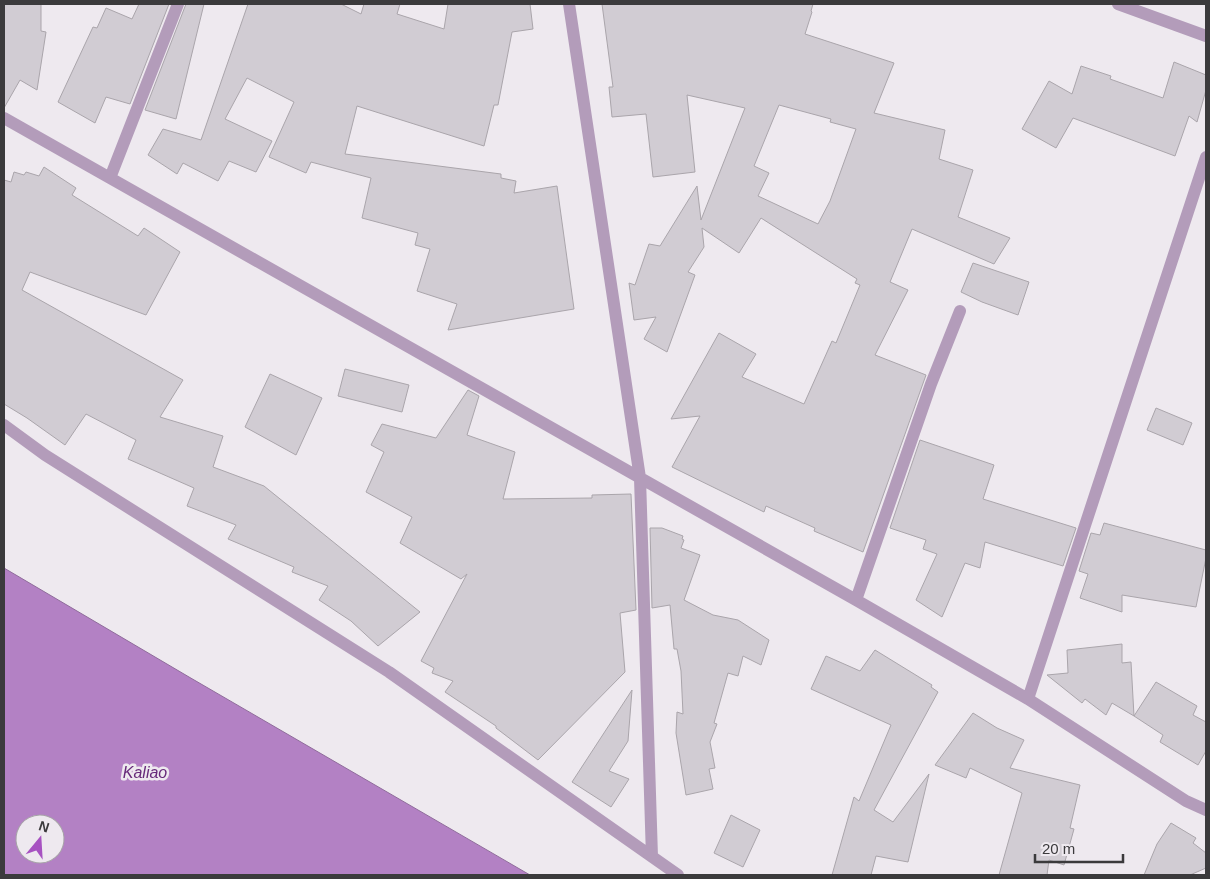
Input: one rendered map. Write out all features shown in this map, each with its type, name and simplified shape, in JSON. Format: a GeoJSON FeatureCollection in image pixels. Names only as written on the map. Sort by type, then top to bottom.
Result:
{"type":"FeatureCollection","features":[{"type":"Feature","properties":{"kind":"street"},"geometry":{"type":"LineString","coordinates":[[110,178],[178,4]]}},
{"type":"Feature","properties":{"kind":"street"},"geometry":{"type":"LineString","coordinates":[[569,4],[640,478],[652,857]]}},
{"type":"Feature","properties":{"kind":"street"},"geometry":{"type":"LineString","coordinates":[[1118,4],[1206,36]]}},
{"type":"Feature","properties":{"kind":"street"},"geometry":{"type":"LineString","coordinates":[[4,118],[1028,699],[1186,800],[1206,810]]}},
{"type":"Feature","properties":{"kind":"street"},"geometry":{"type":"LineString","coordinates":[[1028,699],[1206,158]]}},
{"type":"Feature","properties":{"kind":"street"},"geometry":{"type":"LineString","coordinates":[[856,600],[928,393],[960,311]]}},
{"type":"Feature","properties":{"kind":"street"},"geometry":{"type":"LineString","coordinates":[[4,425],[45,455],[389,672],[678,875]]}},
{"type":"Feature","properties":{"kind":"water","name":"Kaliao"},"geometry":{"type":"Polygon","coordinates":[[[4,568],[189,677],[530,875],[4,875],[4,568]]]}},
{"type":"Feature","properties":{"kind":"building"},"geometry":{"type":"Polygon","coordinates":[[[4,4],[41,4],[41,31],[46,32],[37,90],[20,80],[4,108],[4,4]]]}},
{"type":"Feature","properties":{"kind":"building"},"geometry":{"type":"Polygon","coordinates":[[[139,4],[169,4],[130,104],[106,97],[95,123],[58,102],[93,27],[97,28],[106,8],[132,19],[139,4]]]}},
{"type":"Feature","properties":{"kind":"building"},"geometry":{"type":"Polygon","coordinates":[[[186,4],[204,4],[176,119],[145,110],[186,4]]]}},
{"type":"Feature","properties":{"kind":"building"},"geometry":{"type":"Polygon","coordinates":[[[248,4],[341,4],[361,14],[364,4],[400,4],[397,14],[444,29],[448,4],[530,4],[533,29],[512,32],[498,105],[494,105],[484,146],[357,106],[345,154],[501,174],[501,178],[516,181],[514,193],[557,186],[574,309],[448,330],[457,304],[417,291],[430,249],[415,245],[418,233],[362,218],[371,178],[311,162],[306,173],[269,157],[294,102],[247,78],[225,119],[272,141],[256,172],[229,161],[218,181],[183,163],[177,174],[148,155],[163,129],[201,140],[248,4]]]}},
{"type":"Feature","properties":{"kind":"building"},"geometry":{"type":"Polygon","coordinates":[[[602,4],[813,4],[805,34],[894,63],[874,113],[945,130],[939,159],[973,170],[958,217],[1010,238],[994,264],[912,229],[890,282],[908,290],[875,355],[926,375],[863,552],[814,531],[815,528],[766,506],[764,512],[672,467],[700,416],[671,419],[719,333],[756,354],[742,377],[804,404],[832,341],[836,343],[860,285],[855,283],[857,279],[761,218],[739,253],[702,228],[704,247],[688,272],[695,275],[667,352],[644,339],[656,317],[634,320],[629,283],[635,285],[649,244],[660,246],[697,186],[701,220],[745,108],[687,95],[695,172],[653,177],[646,114],[612,117],[609,87],[613,87],[602,4]],[[779,105],[754,166],[769,173],[758,196],[818,224],[830,201],[856,129],[830,122],[831,119],[779,105]]]}},
{"type":"Feature","properties":{"kind":"building"},"geometry":{"type":"Polygon","coordinates":[[[1174,62],[1206,75],[1206,90],[1197,122],[1189,116],[1175,156],[1073,118],[1056,148],[1022,129],[1049,81],[1072,94],[1081,66],[1111,76],[1110,79],[1163,98],[1174,62]]]}},
{"type":"Feature","properties":{"kind":"building"},"geometry":{"type":"Polygon","coordinates":[[[44,167],[76,188],[72,195],[138,236],[144,228],[180,252],[146,315],[30,272],[22,290],[183,380],[160,417],[223,436],[213,467],[264,486],[420,612],[378,646],[351,621],[319,600],[328,586],[292,572],[294,567],[228,539],[236,525],[187,506],[194,488],[128,459],[136,440],[86,414],[65,445],[4,404],[4,180],[11,182],[14,172],[24,175],[26,172],[39,176],[44,167]]]}},
{"type":"Feature","properties":{"kind":"building"},"geometry":{"type":"Polygon","coordinates":[[[973,263],[1029,282],[1018,315],[961,292],[973,263]]]}},
{"type":"Feature","properties":{"kind":"building"},"geometry":{"type":"Polygon","coordinates":[[[345,369],[409,385],[402,412],[338,396],[345,369]]]}},
{"type":"Feature","properties":{"kind":"building"},"geometry":{"type":"Polygon","coordinates":[[[270,374],[322,398],[296,455],[245,427],[270,374]]]}},
{"type":"Feature","properties":{"kind":"building"},"geometry":{"type":"Polygon","coordinates":[[[468,390],[479,396],[467,435],[515,452],[503,499],[592,498],[592,495],[631,494],[636,610],[620,613],[625,672],[538,760],[496,728],[496,726],[445,692],[453,681],[432,673],[434,668],[421,661],[467,574],[461,579],[400,543],[412,517],[366,492],[384,452],[371,445],[382,424],[436,438],[468,390]]]}},
{"type":"Feature","properties":{"kind":"building"},"geometry":{"type":"Polygon","coordinates":[[[1156,408],[1192,423],[1183,445],[1147,430],[1156,408]]]}},
{"type":"Feature","properties":{"kind":"building"},"geometry":{"type":"Polygon","coordinates":[[[920,440],[994,465],[983,499],[1076,528],[1063,566],[985,542],[980,568],[965,563],[942,617],[916,600],[937,554],[923,549],[926,540],[890,528],[920,440]]]}},
{"type":"Feature","properties":{"kind":"building"},"geometry":{"type":"Polygon","coordinates":[[[1104,523],[1206,550],[1196,607],[1122,595],[1122,612],[1080,598],[1088,574],[1079,571],[1091,533],[1100,535],[1104,523]]]}},
{"type":"Feature","properties":{"kind":"building"},"geometry":{"type":"Polygon","coordinates":[[[650,528],[662,528],[683,536],[682,539],[684,540],[681,548],[700,555],[684,600],[713,615],[738,620],[769,640],[761,665],[743,656],[738,676],[728,673],[714,723],[717,724],[710,742],[715,768],[709,769],[713,789],[686,795],[676,733],[677,712],[683,714],[681,671],[677,649],[674,649],[670,605],[652,608],[650,528]]]}},
{"type":"Feature","properties":{"kind":"building"},"geometry":{"type":"Polygon","coordinates":[[[1122,644],[1122,663],[1131,662],[1134,716],[1112,703],[1106,715],[1085,699],[1082,703],[1047,675],[1068,673],[1067,650],[1122,644]]]}},
{"type":"Feature","properties":{"kind":"building"},"geometry":{"type":"Polygon","coordinates":[[[875,650],[932,685],[931,687],[938,692],[874,810],[893,822],[929,774],[908,862],[876,856],[871,875],[832,875],[854,797],[859,801],[891,725],[811,689],[826,656],[860,671],[875,650]]]}},
{"type":"Feature","properties":{"kind":"building"},"geometry":{"type":"Polygon","coordinates":[[[1156,682],[1197,706],[1193,715],[1206,722],[1206,751],[1198,765],[1160,742],[1163,735],[1134,716],[1156,682]]]}},
{"type":"Feature","properties":{"kind":"building"},"geometry":{"type":"Polygon","coordinates":[[[632,690],[628,741],[609,771],[629,779],[611,807],[572,782],[632,690]]]}},
{"type":"Feature","properties":{"kind":"building"},"geometry":{"type":"Polygon","coordinates":[[[973,713],[997,728],[1024,740],[1010,768],[1080,785],[1070,828],[1074,829],[1064,865],[1049,860],[1047,875],[999,875],[1022,793],[970,768],[966,778],[935,765],[973,713]]]}},
{"type":"Feature","properties":{"kind":"building"},"geometry":{"type":"Polygon","coordinates":[[[731,815],[760,830],[743,867],[714,853],[731,815]]]}},
{"type":"Feature","properties":{"kind":"building"},"geometry":{"type":"Polygon","coordinates":[[[1171,823],[1196,838],[1193,843],[1206,853],[1206,868],[1190,875],[1144,875],[1157,844],[1171,823]]]}}]}
